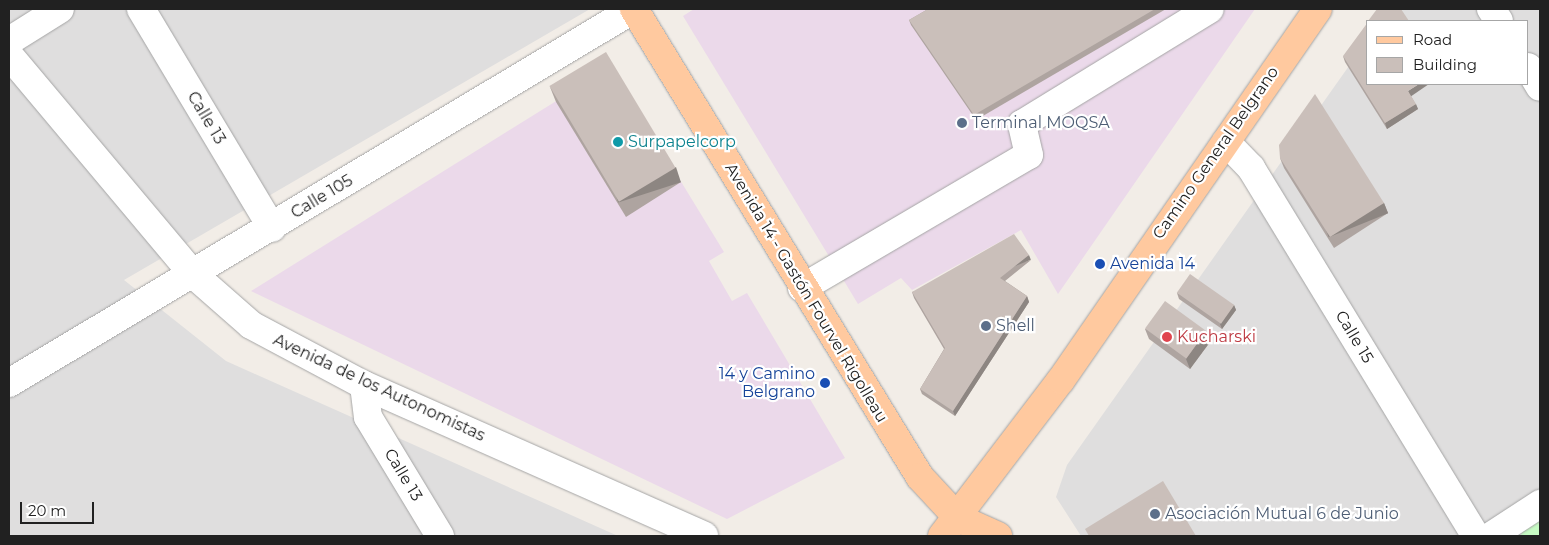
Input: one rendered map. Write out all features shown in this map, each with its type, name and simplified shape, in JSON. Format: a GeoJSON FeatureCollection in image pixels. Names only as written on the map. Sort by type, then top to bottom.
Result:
{"type":"FeatureCollection","features":[{"type":"Feature","properties":{"kind":"main road","name":"Avenida 14 - Gastón Fourvel Rigolleau"},"geometry":{"type":"LineString","coordinates":[[634,9],[802,288],[953,532],[998,536]]}},
{"type":"Feature","properties":{"kind":"main road","name":"Camino General Belgrano"},"geometry":{"type":"LineString","coordinates":[[953,532],[1061,380],[1318,9]]}},
{"type":"Feature","properties":{"kind":"street"},"geometry":{"type":"LineString","coordinates":[[9,41],[60,9]]}},
{"type":"Feature","properties":{"kind":"street","name":"Calle 13"},"geometry":{"type":"LineString","coordinates":[[141,9],[272,228]]}},
{"type":"Feature","properties":{"kind":"street","name":"Calle 105"},"geometry":{"type":"LineString","coordinates":[[9,383],[272,228],[634,9]]}},
{"type":"Feature","properties":{"kind":"street"},"geometry":{"type":"LineString","coordinates":[[802,288],[1029,156],[1022,124],[1210,9]]}},
{"type":"Feature","properties":{"kind":"street"},"geometry":{"type":"LineString","coordinates":[[1491,9],[1498,20]]}},
{"type":"Feature","properties":{"kind":"street","name":"Avenida de los Autonomistas"},"geometry":{"type":"LineString","coordinates":[[9,55],[193,274],[251,325],[364,384],[704,536]]}},
{"type":"Feature","properties":{"kind":"street"},"geometry":{"type":"LineString","coordinates":[[1529,69],[1540,87]]}},
{"type":"Feature","properties":{"kind":"street","name":"Calle 15"},"geometry":{"type":"LineString","coordinates":[[1226,142],[1251,168],[1476,536]]}},
{"type":"Feature","properties":{"kind":"street","name":"Calle 13"},"geometry":{"type":"LineString","coordinates":[[364,384],[368,417],[440,536]]}},
{"type":"Feature","properties":{"kind":"street"},"geometry":{"type":"LineString","coordinates":[[1491,536],[1540,504]]}},
{"type":"Feature","properties":{"kind":"shaded area"},"geometry":{"type":"Polygon","coordinates":[[[9,9],[590,9],[124,280],[226,361],[618,536],[9,536],[9,9]]]}},
{"type":"Feature","properties":{"kind":"shaded area","name":"Terminal MOQSA"},"geometry":{"type":"Polygon","coordinates":[[[694,9],[1255,9],[1058,294],[1021,230],[912,290],[901,278],[858,304],[683,16],[694,9]]]}},
{"type":"Feature","properties":{"kind":"shaded area"},"geometry":{"type":"Polygon","coordinates":[[[1389,9],[1540,9],[1540,536],[1081,536],[1056,497],[1067,465],[1366,42],[1366,85],[1529,85],[1529,20],[1382,20],[1389,9]]]}},
{"type":"Feature","properties":{"kind":"shaded area","name":"Surpapelcorp"},"geometry":{"type":"Polygon","coordinates":[[[611,67],[724,252],[709,261],[732,301],[747,293],[845,458],[727,519],[251,291],[611,67]]]}},
{"type":"Feature","properties":{"kind":"green space"},"geometry":{"type":"Polygon","coordinates":[[[1540,518],[1540,536],[1520,536],[1525,528],[1540,518]]]}},
{"type":"Feature","properties":{"kind":"building"},"geometry":{"type":"Polygon","coordinates":[[[928,9],[1155,9],[974,115],[909,20],[928,9]]]}},
{"type":"Feature","properties":{"kind":"building"},"geometry":{"type":"Polygon","coordinates":[[[1377,9],[1401,9],[1408,20],[1369,20],[1377,9]]]}},
{"type":"Feature","properties":{"kind":"building"},"geometry":{"type":"Polygon","coordinates":[[[1366,25],[1366,85],[1417,85],[1408,91],[1416,104],[1385,123],[1343,56],[1366,25]]]}},
{"type":"Feature","properties":{"kind":"building","name":"Surpapelcorp"},"geometry":{"type":"Polygon","coordinates":[[[606,52],[676,168],[619,202],[549,86],[606,52]]]}},
{"type":"Feature","properties":{"kind":"building"},"geometry":{"type":"Polygon","coordinates":[[[1315,94],[1384,203],[1330,237],[1280,158],[1279,145],[1315,94]]]}},
{"type":"Feature","properties":{"kind":"building"},"geometry":{"type":"Polygon","coordinates":[[[1014,234],[1029,255],[1000,278],[1027,296],[953,411],[920,389],[945,348],[912,292],[1014,234]]]}},
{"type":"Feature","properties":{"kind":"building"},"geometry":{"type":"Polygon","coordinates":[[[1190,274],[1234,305],[1221,324],[1177,293],[1190,274]]]}},
{"type":"Feature","properties":{"kind":"building"},"geometry":{"type":"Polygon","coordinates":[[[1165,301],[1206,331],[1186,358],[1145,329],[1165,301]]]}},
{"type":"Feature","properties":{"kind":"building","name":"Asociación Mutual 6 de Junio"},"geometry":{"type":"Polygon","coordinates":[[[1163,481],[1196,536],[1089,536],[1085,529],[1163,481]]]}},
{"type":"Feature","properties":{"kind":"place","name":"Terminal MOQSA"},"geometry":{"type":"Point","coordinates":[962,123]}},
{"type":"Feature","properties":{"kind":"place","name":"Surpapelcorp"},"geometry":{"type":"Point","coordinates":[618,142]}},
{"type":"Feature","properties":{"kind":"place","name":"Avenida 14"},"geometry":{"type":"Point","coordinates":[1100,264]}},
{"type":"Feature","properties":{"kind":"place","name":"Shell"},"geometry":{"type":"Point","coordinates":[986,326]}},
{"type":"Feature","properties":{"kind":"place","name":"Kucharski"},"geometry":{"type":"Point","coordinates":[1167,337]}},
{"type":"Feature","properties":{"kind":"place","name":"14 y Camino Belgrano"},"geometry":{"type":"Point","coordinates":[825,383]}},
{"type":"Feature","properties":{"kind":"place","name":"Asociación Mutual 6 de Junio"},"geometry":{"type":"Point","coordinates":[1155,514]}}]}
